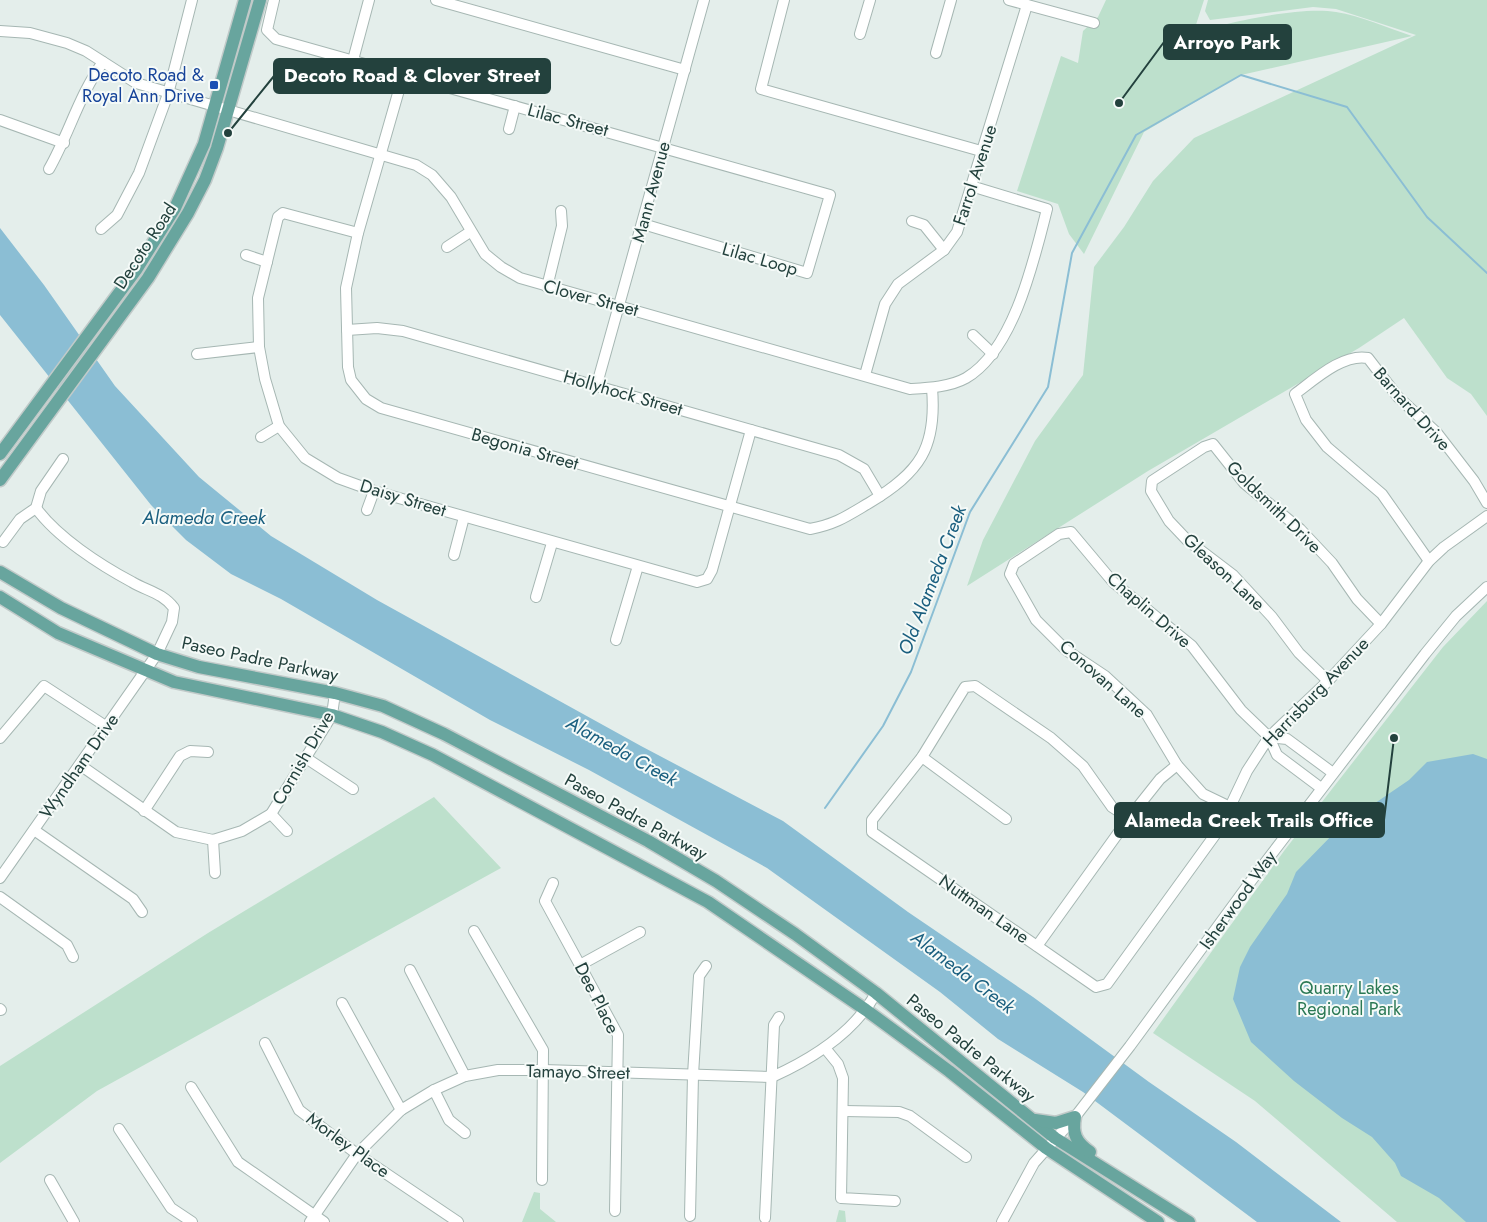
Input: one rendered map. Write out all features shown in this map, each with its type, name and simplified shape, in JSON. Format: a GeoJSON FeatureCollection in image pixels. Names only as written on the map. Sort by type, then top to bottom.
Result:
{"type":"FeatureCollection","features":[{"type":"Feature","properties":{"kind":"main road","name":"Decoto Road"},"geometry":{"type":"LineString","coordinates":[[0,454],[157,240],[175,208],[204,144],[245,0]]}},
{"type":"Feature","properties":{"kind":"main road","name":"Decoto Road"},"geometry":{"type":"LineString","coordinates":[[0,480],[170,246],[188,213],[207,174],[228,111],[260,0]]}},
{"type":"Feature","properties":{"kind":"main road","name":"Paseo Padre Parkway"},"geometry":{"type":"LineString","coordinates":[[0,572],[61,608],[157,654],[199,667],[335,693],[383,706],[444,734],[648,841],[716,881],[876,993],[1055,1138],[1188,1222]]}},
{"type":"Feature","properties":{"kind":"main road","name":"Paseo Padre Parkway"},"geometry":{"type":"LineString","coordinates":[[0,597],[58,633],[145,671],[203,690],[332,715],[382,732],[433,755],[708,902],[866,1010],[949,1071],[1046,1148],[1158,1222]]}},
{"type":"Feature","properties":{"kind":"main road"},"geometry":{"type":"LineString","coordinates":[[1032,1119],[1056,1123],[1075,1116],[1074,1136],[1079,1144],[1126,1182]]}},
{"type":"Feature","properties":{"kind":"street"},"geometry":{"type":"LineString","coordinates":[[101,229],[117,215],[139,173],[168,94],[192,0]]}},
{"type":"Feature","properties":{"kind":"street","name":"Lilac Street"},"geometry":{"type":"LineString","coordinates":[[274,0],[267,30],[276,39],[403,76],[664,147]]}},
{"type":"Feature","properties":{"kind":"street"},"geometry":{"type":"LineString","coordinates":[[353,60],[369,0]]}},
{"type":"Feature","properties":{"kind":"street","name":"Mann Avenue"},"geometry":{"type":"LineString","coordinates":[[597,384],[704,0]]}},
{"type":"Feature","properties":{"kind":"street"},"geometry":{"type":"LineString","coordinates":[[784,0],[761,89],[981,151]]}},
{"type":"Feature","properties":{"kind":"street"},"geometry":{"type":"LineString","coordinates":[[860,34],[870,0]]}},
{"type":"Feature","properties":{"kind":"street"},"geometry":{"type":"LineString","coordinates":[[936,53],[950,0]]}},
{"type":"Feature","properties":{"kind":"street"},"geometry":{"type":"LineString","coordinates":[[1009,0],[1094,23]]}},
{"type":"Feature","properties":{"kind":"street"},"geometry":{"type":"LineString","coordinates":[[443,1],[685,70]]}},
{"type":"Feature","properties":{"kind":"street","name":"Farrol Avenue"},"geometry":{"type":"LineString","coordinates":[[865,374],[884,304],[898,284],[944,250],[957,232],[981,151],[1000,101],[1028,5]]}},
{"type":"Feature","properties":{"kind":"street","name":"Clover Street"},"geometry":{"type":"LineString","coordinates":[[0,31],[30,33],[67,43],[86,51],[136,84],[416,165],[432,175],[451,197],[470,232],[485,254],[501,267],[520,278],[865,374],[910,389],[932,388],[966,378],[993,354],[1026,290],[1047,209],[971,186]]}},
{"type":"Feature","properties":{"kind":"street"},"geometry":{"type":"LineString","coordinates":[[49,169],[64,143],[88,83],[103,62]]}},
{"type":"Feature","properties":{"kind":"street","name":"Begonia Street"},"geometry":{"type":"LineString","coordinates":[[403,76],[358,233],[346,288],[351,380],[366,399],[382,408],[810,529],[832,525],[900,483],[913,469],[923,454],[933,428],[932,388]]}},
{"type":"Feature","properties":{"kind":"street"},"geometry":{"type":"LineString","coordinates":[[509,129],[515,106]]}},
{"type":"Feature","properties":{"kind":"street"},"geometry":{"type":"LineString","coordinates":[[0,120],[64,143]]}},
{"type":"Feature","properties":{"kind":"street","name":"Lilac Loop"},"geometry":{"type":"LineString","coordinates":[[643,224],[807,273],[830,194],[664,147]]}},
{"type":"Feature","properties":{"kind":"street"},"geometry":{"type":"LineString","coordinates":[[547,287],[562,226],[561,211]]}},
{"type":"Feature","properties":{"kind":"street","name":"Daisy Street"},"geometry":{"type":"LineString","coordinates":[[358,233],[283,213],[278,217],[258,298],[259,347],[264,379],[279,426],[305,458],[338,478],[374,491],[552,543],[697,582],[707,579],[712,570],[729,507]]}},
{"type":"Feature","properties":{"kind":"street"},"geometry":{"type":"LineString","coordinates":[[912,221],[924,225],[944,250]]}},
{"type":"Feature","properties":{"kind":"street"},"geometry":{"type":"LineString","coordinates":[[447,247],[470,232]]}},
{"type":"Feature","properties":{"kind":"street"},"geometry":{"type":"LineString","coordinates":[[246,255],[267,262]]}},
{"type":"Feature","properties":{"kind":"street","name":"Hollyhock Street"},"geometry":{"type":"LineString","coordinates":[[347,330],[377,328],[403,330],[597,384],[839,455],[864,469],[880,496]]}},
{"type":"Feature","properties":{"kind":"street"},"geometry":{"type":"LineString","coordinates":[[974,336],[993,354]]}},
{"type":"Feature","properties":{"kind":"street"},"geometry":{"type":"LineString","coordinates":[[197,354],[259,347]]}},
{"type":"Feature","properties":{"kind":"street","name":"Barnard Drive"},"geometry":{"type":"LineString","coordinates":[[1429,561],[1382,494],[1327,447],[1306,420],[1295,394],[1328,370],[1350,359],[1360,356],[1368,358],[1398,397],[1437,433],[1474,482],[1487,503]]}},
{"type":"Feature","properties":{"kind":"street"},"geometry":{"type":"LineString","coordinates":[[261,437],[279,426]]}},
{"type":"Feature","properties":{"kind":"street"},"geometry":{"type":"LineString","coordinates":[[729,507],[751,430]]}},
{"type":"Feature","properties":{"kind":"street","name":"Goldsmith Drive"},"geometry":{"type":"LineString","coordinates":[[1152,480],[1204,447],[1213,444],[1244,483],[1300,529],[1332,563],[1357,599],[1381,624]]}},
{"type":"Feature","properties":{"kind":"street"},"geometry":{"type":"LineString","coordinates":[[3,542],[20,519],[36,508],[41,491],[63,459]]}},
{"type":"Feature","properties":{"kind":"street","name":"Gleason Lane"},"geometry":{"type":"LineString","coordinates":[[1152,480],[1151,490],[1169,521],[1187,540],[1233,575],[1272,617],[1299,653],[1328,680]]}},
{"type":"Feature","properties":{"kind":"street"},"geometry":{"type":"LineString","coordinates":[[367,510],[374,491]]}},
{"type":"Feature","properties":{"kind":"street","name":"Wyndham Drive"},"geometry":{"type":"LineString","coordinates":[[0,878],[157,654],[172,622],[174,608],[166,598],[112,571],[47,523],[36,508]]}},
{"type":"Feature","properties":{"kind":"street"},"geometry":{"type":"LineString","coordinates":[[454,555],[464,516]]}},
{"type":"Feature","properties":{"kind":"street","name":"Harrisburg Avenue"},"geometry":{"type":"LineString","coordinates":[[1102,986],[1107,984],[1166,905],[1220,828],[1247,771],[1269,737],[1328,680],[1381,624],[1429,561],[1444,547],[1487,516]]}},
{"type":"Feature","properties":{"kind":"street","name":"Chaplin Drive"},"geometry":{"type":"LineString","coordinates":[[1014,564],[1059,534],[1071,532],[1113,582],[1192,646],[1240,710],[1269,737],[1277,755],[1321,788]]}},
{"type":"Feature","properties":{"kind":"street"},"geometry":{"type":"LineString","coordinates":[[536,597],[552,543]]}},
{"type":"Feature","properties":{"kind":"street","name":"Conovan Lane"},"geometry":{"type":"LineString","coordinates":[[1014,564],[1010,574],[1036,620],[1066,650],[1105,676],[1147,715],[1177,764],[1203,794],[1230,807]]}},
{"type":"Feature","properties":{"kind":"street"},"geometry":{"type":"LineString","coordinates":[[616,640],[638,566]]}},
{"type":"Feature","properties":{"kind":"street","name":"Isherwood Way"},"geometry":{"type":"LineString","coordinates":[[1002,1222],[1034,1163],[1075,1116],[1127,1050],[1321,788],[1456,616],[1487,587]]}},
{"type":"Feature","properties":{"kind":"street"},"geometry":{"type":"LineString","coordinates":[[1006,819],[922,757],[964,687],[968,685],[975,686],[1051,738],[1083,766],[1112,807],[1129,818]]}},
{"type":"Feature","properties":{"kind":"street"},"geometry":{"type":"LineString","coordinates":[[0,738],[3,727],[44,686],[107,727]]}},
{"type":"Feature","properties":{"kind":"street","name":"Cornish Drive"},"geometry":{"type":"LineString","coordinates":[[80,765],[176,832],[213,840],[242,831],[270,814],[332,715],[335,693]]}},
{"type":"Feature","properties":{"kind":"street","name":"Chaplin Drive"},"geometry":{"type":"LineString","coordinates":[[1269,737],[1287,739],[1333,773]]}},
{"type":"Feature","properties":{"kind":"street"},"geometry":{"type":"LineString","coordinates":[[144,811],[180,756],[190,751],[208,752]]}},
{"type":"Feature","properties":{"kind":"street","name":"Nuttman Lane"},"geometry":{"type":"LineString","coordinates":[[922,757],[872,820],[872,832],[1096,987],[1102,986]]}},
{"type":"Feature","properties":{"kind":"street"},"geometry":{"type":"LineString","coordinates":[[306,758],[353,789]]}},
{"type":"Feature","properties":{"kind":"street"},"geometry":{"type":"LineString","coordinates":[[1037,946],[1129,818],[1160,779],[1177,764]]}},
{"type":"Feature","properties":{"kind":"street"},"geometry":{"type":"LineString","coordinates":[[270,814],[287,831]]}},
{"type":"Feature","properties":{"kind":"street"},"geometry":{"type":"LineString","coordinates":[[34,830],[133,899],[142,912]]}},
{"type":"Feature","properties":{"kind":"street"},"geometry":{"type":"LineString","coordinates":[[213,840],[215,873]]}},
{"type":"Feature","properties":{"kind":"street","name":"Dee Place"},"geometry":{"type":"LineString","coordinates":[[553,883],[546,901],[618,1035],[615,1211]]}},
{"type":"Feature","properties":{"kind":"street"},"geometry":{"type":"LineString","coordinates":[[0,897],[67,945],[73,957]]}},
{"type":"Feature","properties":{"kind":"street"},"geometry":{"type":"LineString","coordinates":[[474,931],[543,1050],[542,1180]]}},
{"type":"Feature","properties":{"kind":"street"},"geometry":{"type":"LineString","coordinates":[[580,965],[640,932]]}},
{"type":"Feature","properties":{"kind":"street"},"geometry":{"type":"LineString","coordinates":[[690,1216],[693,1075],[699,976],[706,966]]}},
{"type":"Feature","properties":{"kind":"street"},"geometry":{"type":"LineString","coordinates":[[410,970],[465,1076]]}},
{"type":"Feature","properties":{"kind":"street","name":"Tamayo Street"},"geometry":{"type":"LineString","coordinates":[[312,1219],[357,1154],[401,1110],[434,1090],[465,1076],[498,1070],[543,1070],[772,1077],[798,1065],[825,1048],[866,1010],[876,993]]}},
{"type":"Feature","properties":{"kind":"street"},"geometry":{"type":"LineString","coordinates":[[342,1003],[401,1110]]}},
{"type":"Feature","properties":{"kind":"street"},"geometry":{"type":"LineString","coordinates":[[765,1218],[774,1025],[779,1017]]}},
{"type":"Feature","properties":{"kind":"street","name":"Morley Place"},"geometry":{"type":"LineString","coordinates":[[266,1043],[299,1110],[357,1154],[458,1222]]}},
{"type":"Feature","properties":{"kind":"street"},"geometry":{"type":"LineString","coordinates":[[825,1048],[838,1064],[842,1078],[844,1111],[841,1198],[895,1202]]}},
{"type":"Feature","properties":{"kind":"street"},"geometry":{"type":"LineString","coordinates":[[191,1087],[238,1162],[312,1219],[324,1222]]}},
{"type":"Feature","properties":{"kind":"street"},"geometry":{"type":"LineString","coordinates":[[434,1090],[449,1120],[465,1133]]}},
{"type":"Feature","properties":{"kind":"street"},"geometry":{"type":"LineString","coordinates":[[844,1111],[899,1112],[910,1116],[966,1157]]}},
{"type":"Feature","properties":{"kind":"street"},"geometry":{"type":"LineString","coordinates":[[118,1129],[171,1208],[192,1222]]}},
{"type":"Feature","properties":{"kind":"street"},"geometry":{"type":"LineString","coordinates":[[50,1180],[74,1222]]}},
{"type":"Feature","properties":{"kind":"green space"},"geometry":{"type":"Polygon","coordinates":[[[1106,0],[1204,0],[1193,34],[1264,16],[1321,11],[1355,16],[1412,36],[1241,75],[1144,132],[1084,254],[1069,234],[1058,204],[1017,191],[1061,56],[1078,63],[1083,31],[1098,17],[1106,0]]]}},
{"type":"Feature","properties":{"kind":"green space"},"geometry":{"type":"Polygon","coordinates":[[[1208,0],[1487,0],[1487,416],[1471,394],[1447,378],[1404,318],[1359,348],[1148,471],[967,586],[983,540],[1035,441],[1083,375],[1094,267],[1124,227],[1153,181],[1194,138],[1416,35],[1336,9],[1313,7],[1210,20],[1205,11],[1208,0]]]}},
{"type":"Feature","properties":{"kind":"green space","name":"Quarry Lakes Regional Park"},"geometry":{"type":"Polygon","coordinates":[[[1487,601],[1487,1222],[1397,1222],[1255,1101],[1153,1033],[1284,851],[1443,647],[1487,601]]]}},
{"type":"Feature","properties":{"kind":"green space"},"geometry":{"type":"Polygon","coordinates":[[[434,797],[501,868],[97,1091],[0,1163],[0,1066],[208,933],[434,797]]]}},
{"type":"Feature","properties":{"kind":"green space"},"geometry":{"type":"Polygon","coordinates":[[[534,1192],[540,1193],[540,1209],[556,1222],[522,1222],[534,1192]]]}},
{"type":"Feature","properties":{"kind":"green space"},"geometry":{"type":"Polygon","coordinates":[[[839,1210],[845,1211],[846,1222],[836,1222],[839,1210]]]}},
{"type":"Feature","properties":{"kind":"water","name":"Alameda Creek"},"geometry":{"type":"Polygon","coordinates":[[[0,228],[44,285],[115,386],[199,477],[271,536],[377,600],[641,746],[783,821],[908,912],[1033,997],[1149,1082],[1236,1142],[1341,1222],[1257,1222],[1083,1092],[998,1039],[940,992],[767,868],[589,770],[490,720],[281,599],[231,574],[186,540],[151,505],[0,315],[0,228]]]}},
{"type":"Feature","properties":{"kind":"water","name":"Quarry Lakes Regional Park"},"geometry":{"type":"Polygon","coordinates":[[[1473,754],[1487,759],[1487,1222],[1466,1222],[1439,1198],[1401,1176],[1395,1163],[1372,1137],[1342,1118],[1294,1081],[1251,1042],[1233,999],[1240,967],[1250,947],[1287,894],[1296,872],[1340,827],[1409,780],[1427,762],[1473,754]]]}},
{"type":"Feature","properties":{"kind":"waterway","name":"Old Alameda Creek"},"geometry":{"type":"LineString","coordinates":[[825,808],[883,726],[911,672],[970,512],[1048,387],[1072,253],[1136,135],[1241,75],[1347,107],[1427,217],[1487,273]]}},
{"type":"Feature","properties":{"kind":"place","name":"Decoto Road & Royal Ann Drive"},"geometry":{"type":"Point","coordinates":[214,85]}},
{"type":"Feature","properties":{"kind":"place","name":"Arroyo Park"},"geometry":{"type":"Point","coordinates":[1119,103]}},
{"type":"Feature","properties":{"kind":"place","name":"Decoto Road & Clover Street"},"geometry":{"type":"Point","coordinates":[228,133]}},
{"type":"Feature","properties":{"kind":"place","name":"Alameda Creek Trails Office"},"geometry":{"type":"Point","coordinates":[1394,738]}}]}
